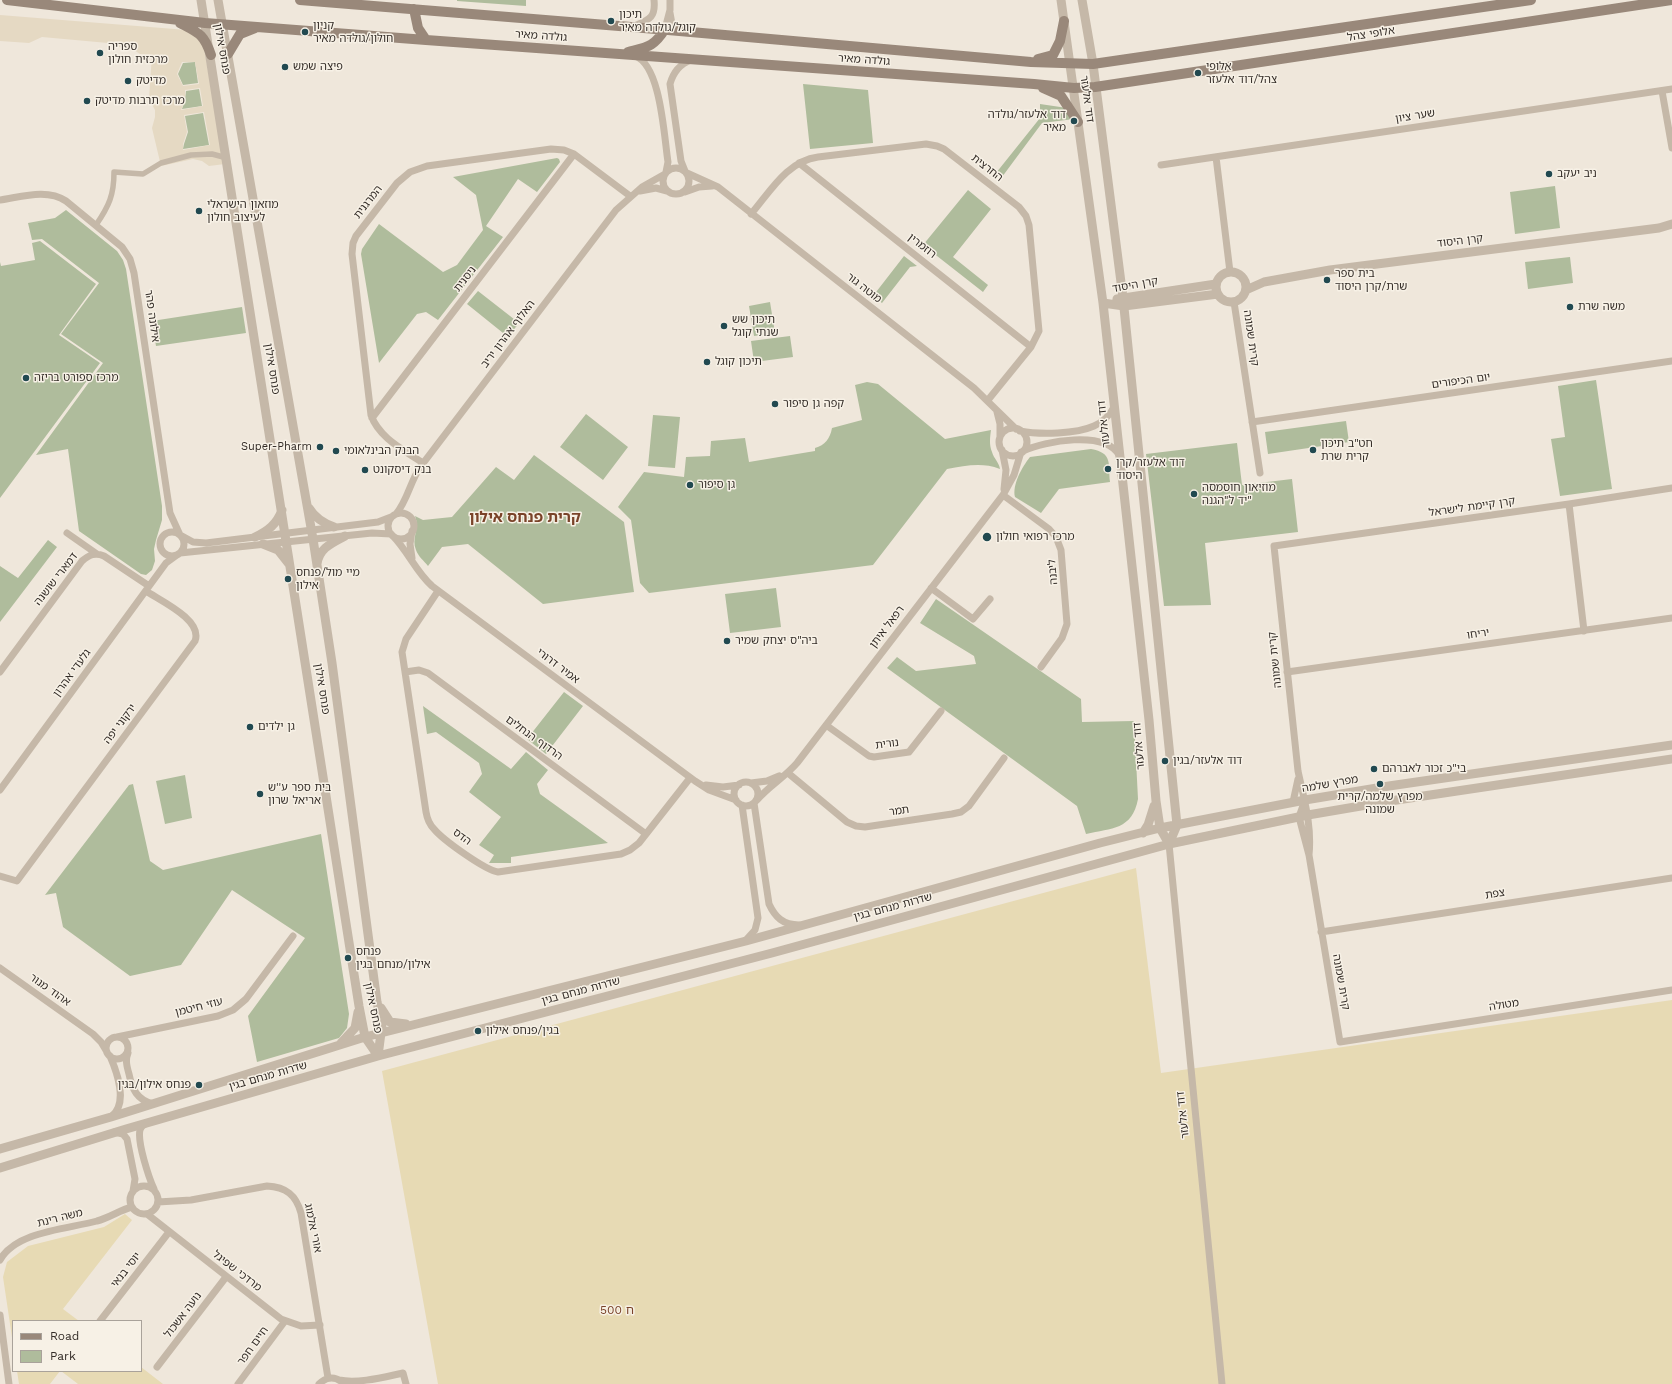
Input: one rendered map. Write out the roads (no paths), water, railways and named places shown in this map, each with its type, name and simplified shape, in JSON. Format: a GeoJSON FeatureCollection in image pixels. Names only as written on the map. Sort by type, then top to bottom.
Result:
{"type":"FeatureCollection","features":[{"type":"Feature","properties":{"kind":"main road","name":"גולדה מאיר"},"geometry":{"type":"LineString","coordinates":[[7,0],[205,23],[223,23],[426,40],[1074,88]]}},
{"type":"Feature","properties":{"kind":"main road","name":"גולדה מאיר"},"geometry":{"type":"LineString","coordinates":[[300,0],[665,29],[1031,62],[1070,64]]}},
{"type":"Feature","properties":{"kind":"main road","name":"אלופי צהל"},"geometry":{"type":"LineString","coordinates":[[1070,64],[1093,64],[1531,0]]}},
{"type":"Feature","properties":{"kind":"main road","name":"אלופי צהל"},"geometry":{"type":"LineString","coordinates":[[1074,88],[1095,87],[1672,0]]}},
{"type":"Feature","properties":{"kind":"main road"},"geometry":{"type":"LineString","coordinates":[[414,9],[418,28],[426,40]]}},
{"type":"Feature","properties":{"kind":"main road"},"geometry":{"type":"LineString","coordinates":[[162,18],[178,22],[196,30],[204,38],[211,55]]}},
{"type":"Feature","properties":{"kind":"main road"},"geometry":{"type":"LineString","coordinates":[[1031,62],[1053,55],[1060,41],[1064,21]]}},
{"type":"Feature","properties":{"kind":"main road"},"geometry":{"type":"LineString","coordinates":[[228,54],[240,34],[254,28],[264,27]]}},
{"type":"Feature","properties":{"kind":"main road"},"geometry":{"type":"LineString","coordinates":[[626,54],[658,41],[665,29]]}},
{"type":"Feature","properties":{"kind":"main road"},"geometry":{"type":"LineString","coordinates":[[1034,84],[1061,96],[1078,122]]}},
{"type":"Feature","properties":{"kind":"street","name":"פנחס אילון"},"geometry":{"type":"LineString","coordinates":[[201,0],[211,55],[359,1006],[365,1037],[378,1056]]}},
{"type":"Feature","properties":{"kind":"street","name":"פנחס אילון"},"geometry":{"type":"LineString","coordinates":[[218,0],[307,503],[332,663],[377,1002],[382,1025],[378,1056]]}},
{"type":"Feature","properties":{"kind":"street"},"geometry":{"type":"LineString","coordinates":[[632,27],[650,19],[655,10],[654,0]]}},
{"type":"Feature","properties":{"kind":"street"},"geometry":{"type":"LineString","coordinates":[[670,0],[672,24],[682,31]]}},
{"type":"Feature","properties":{"kind":"street","name":"דוד אלעזר"},"geometry":{"type":"LineString","coordinates":[[1061,0],[1103,304],[1148,712],[1156,801],[1160,828],[1169,844],[1222,1384]]}},
{"type":"Feature","properties":{"kind":"street","name":"דוד אלעזר"},"geometry":{"type":"LineString","coordinates":[[1082,0],[1093,64],[1123,302],[1177,825],[1169,844]]}},
{"type":"Feature","properties":{"kind":"street"},"geometry":{"type":"LineString","coordinates":[[665,29],[670,10]]}},
{"type":"Feature","properties":{"kind":"street"},"geometry":{"type":"LineString","coordinates":[[626,54],[638,57],[648,66],[655,82],[668,162],[663,184],[667,191],[675,195],[702,186],[718,187]]}},
{"type":"Feature","properties":{"kind":"street"},"geometry":{"type":"LineString","coordinates":[[683,193],[689,185],[690,178],[681,161],[670,84],[680,67],[693,60]]}},
{"type":"Feature","properties":{"kind":"street","name":"שער ציון"},"geometry":{"type":"LineString","coordinates":[[1161,165],[1672,89]]}},
{"type":"Feature","properties":{"kind":"street"},"geometry":{"type":"LineString","coordinates":[[1662,90],[1672,148]]}},
{"type":"Feature","properties":{"kind":"street","name":"החרצית"},"geometry":{"type":"LineString","coordinates":[[752,214],[784,175],[799,163],[818,157],[926,144],[934,145],[947,151],[1019,207],[1025,213],[1028,223],[1040,324],[1038,336],[1031,347],[988,400]]}},
{"type":"Feature","properties":{"kind":"street","name":"המרגנית"},"geometry":{"type":"LineString","coordinates":[[423,463],[384,435],[372,418],[352,254],[353,243],[359,232],[397,183],[407,174],[416,169],[427,166],[551,149],[564,150],[574,154],[632,195]]}},
{"type":"Feature","properties":{"kind":"street"},"geometry":{"type":"LineString","coordinates":[[96,225],[106,209],[112,195],[114,172],[144,174],[160,163],[190,155],[212,154],[227,158]]}},
{"type":"Feature","properties":{"kind":"street","name":"ניסנית"},"geometry":{"type":"LineString","coordinates":[[372,418],[574,154]]}},
{"type":"Feature","properties":{"kind":"street"},"geometry":{"type":"LineString","coordinates":[[1216,157],[1230,272]]}},
{"type":"Feature","properties":{"kind":"street","name":"רוזמרין"},"geometry":{"type":"LineString","coordinates":[[799,163],[1031,347]]}},
{"type":"Feature","properties":{"kind":"street"},"geometry":{"type":"LineString","coordinates":[[665,173],[676,168],[686,172]]}},
{"type":"Feature","properties":{"kind":"street","name":"מוטה גור"},"geometry":{"type":"LineString","coordinates":[[686,172],[718,187],[974,388],[1018,430]]}},
{"type":"Feature","properties":{"kind":"street","name":"האלוף אהרון יריב"},"geometry":{"type":"LineString","coordinates":[[394,516],[402,505],[414,476],[423,463],[616,210],[632,195],[665,173]]}},
{"type":"Feature","properties":{"kind":"street","name":"האלוף אהרון יריב"},"geometry":{"type":"LineString","coordinates":[[632,195],[643,190],[653,188],[667,191]]}},
{"type":"Feature","properties":{"kind":"street","name":"אילונה פהר"},"geometry":{"type":"LineString","coordinates":[[0,200],[43,194],[56,196],[66,201],[122,247],[133,265],[170,513],[168,527],[163,536]]}},
{"type":"Feature","properties":{"kind":"street","name":"קרן היסוד"},"geometry":{"type":"LineString","coordinates":[[1245,285],[1330,270],[1659,228],[1672,224]]}},
{"type":"Feature","properties":{"kind":"street","name":"קרן היסוד"},"geometry":{"type":"LineString","coordinates":[[1659,228],[1672,229]]}},
{"type":"Feature","properties":{"kind":"street"},"geometry":{"type":"LineString","coordinates":[[1230,272],[1239,274],[1245,285],[1242,297],[1234,302],[1225,300],[1218,294],[1216,284],[1221,276],[1230,272]]}},
{"type":"Feature","properties":{"kind":"street","name":"קרן היסוד"},"geometry":{"type":"LineString","coordinates":[[1123,302],[1216,284]]}},
{"type":"Feature","properties":{"kind":"street","name":"קרן היסוד"},"geometry":{"type":"LineString","coordinates":[[1103,304],[1218,294]]}},
{"type":"Feature","properties":{"kind":"street","name":"קרית שמונה"},"geometry":{"type":"LineString","coordinates":[[1234,302],[1260,473]]}},
{"type":"Feature","properties":{"kind":"street","name":"יום הכיפורים"},"geometry":{"type":"LineString","coordinates":[[1252,422],[1672,361]]}},
{"type":"Feature","properties":{"kind":"street"},"geometry":{"type":"LineString","coordinates":[[1114,407],[1105,420],[1091,427],[1051,433],[1006,430],[1000,438],[1000,445],[1002,450],[1011,455],[1043,444],[1085,439],[1104,443],[1113,448],[1119,455]]}},
{"type":"Feature","properties":{"kind":"street","name":"מוטה גור"},"geometry":{"type":"LineString","coordinates":[[995,408],[1000,421],[1000,438]]}},
{"type":"Feature","properties":{"kind":"street"},"geometry":{"type":"LineString","coordinates":[[1018,430],[1025,435],[1026,441],[1022,452]]}},
{"type":"Feature","properties":{"kind":"street","name":"רפאל איתן"},"geometry":{"type":"LineString","coordinates":[[1002,450],[1006,470],[1002,495]]}},
{"type":"Feature","properties":{"kind":"street","name":"רפאל איתן"},"geometry":{"type":"LineString","coordinates":[[755,801],[771,785],[788,773],[931,588],[1002,495],[1014,475],[1022,452]]}},
{"type":"Feature","properties":{"kind":"street","name":"קרן קיימת לישראל"},"geometry":{"type":"LineString","coordinates":[[1274,546],[1672,488]]}},
{"type":"Feature","properties":{"kind":"street","name":"האלוף אהרון יריב"},"geometry":{"type":"LineString","coordinates":[[408,492],[407,505],[410,518]]}},
{"type":"Feature","properties":{"kind":"street","name":"ליבנה"},"geometry":{"type":"LineString","coordinates":[[1002,495],[1049,529],[1058,540],[1062,550],[1067,624],[1062,638],[1041,667]]}},
{"type":"Feature","properties":{"kind":"street"},"geometry":{"type":"LineString","coordinates":[[307,503],[316,517],[323,523],[334,527]]}},
{"type":"Feature","properties":{"kind":"street"},"geometry":{"type":"LineString","coordinates":[[1569,504],[1584,631]]}},
{"type":"Feature","properties":{"kind":"street"},"geometry":{"type":"LineString","coordinates":[[255,537],[268,530],[275,524],[282,509]]}},
{"type":"Feature","properties":{"kind":"street","name":"אילונה פהר"},"geometry":{"type":"LineString","coordinates":[[170,513],[181,536]]}},
{"type":"Feature","properties":{"kind":"street"},"geometry":{"type":"LineString","coordinates":[[312,534],[334,527],[378,522],[394,516],[404,514],[410,518],[413,523],[412,531],[409,535],[403,538],[398,538],[392,534],[388,526],[394,516]]}},
{"type":"Feature","properties":{"kind":"street","name":"אמיר דרורי"},"geometry":{"type":"LineString","coordinates":[[412,531],[410,544],[413,562]]}},
{"type":"Feature","properties":{"kind":"street"},"geometry":{"type":"LineString","coordinates":[[161,570],[162,550],[160,543],[163,536],[172,532],[190,541],[203,543],[255,537],[286,537],[312,534],[344,536],[372,533],[392,534]]}},
{"type":"Feature","properties":{"kind":"street"},"geometry":{"type":"LineString","coordinates":[[67,533],[96,554]]}},
{"type":"Feature","properties":{"kind":"street","name":"אמיר דרורי"},"geometry":{"type":"LineString","coordinates":[[392,534],[424,579],[438,591],[693,780],[709,790],[739,802]]}},
{"type":"Feature","properties":{"kind":"street"},"geometry":{"type":"LineString","coordinates":[[178,554],[184,545],[181,536]]}},
{"type":"Feature","properties":{"kind":"street"},"geometry":{"type":"LineString","coordinates":[[317,568],[320,554],[323,550],[344,536]]}},
{"type":"Feature","properties":{"kind":"street"},"geometry":{"type":"LineString","coordinates":[[162,550],[167,555],[178,554],[263,544],[286,537]]}},
{"type":"Feature","properties":{"kind":"street"},"geometry":{"type":"LineString","coordinates":[[263,544],[278,550],[287,560],[291,568]]}},
{"type":"Feature","properties":{"kind":"street","name":"קרית שמונה"},"geometry":{"type":"LineString","coordinates":[[1274,546],[1298,771],[1298,782],[1293,802]]}},
{"type":"Feature","properties":{"kind":"street","name":"דמארי שושנה"},"geometry":{"type":"LineString","coordinates":[[0,672],[82,561],[88,556],[96,554],[104,556],[147,588]]}},
{"type":"Feature","properties":{"kind":"street","name":"גלעדי אהרון"},"geometry":{"type":"LineString","coordinates":[[0,790],[147,588],[167,562],[178,554]]}},
{"type":"Feature","properties":{"kind":"street","name":"ירקוני יפה"},"geometry":{"type":"LineString","coordinates":[[0,876],[17,881],[195,641],[196,633],[192,622],[147,588]]}},
{"type":"Feature","properties":{"kind":"street"},"geometry":{"type":"LineString","coordinates":[[931,588],[974,619],[990,599]]}},
{"type":"Feature","properties":{"kind":"street","name":"הדס"},"geometry":{"type":"LineString","coordinates":[[438,591],[404,641],[402,652],[428,819],[437,832],[484,867],[493,871],[506,872],[618,855],[628,851],[635,847],[693,780]]}},
{"type":"Feature","properties":{"kind":"street","name":"יריחו"},"geometry":{"type":"LineString","coordinates":[[1287,672],[1672,618]]}},
{"type":"Feature","properties":{"kind":"street","name":"הרדוף הנחלים"},"geometry":{"type":"LineString","coordinates":[[405,672],[419,670],[428,673],[646,834]]}},
{"type":"Feature","properties":{"kind":"street","name":"נורית"},"geometry":{"type":"LineString","coordinates":[[826,725],[870,756],[874,757],[908,752],[912,749],[941,711]]}},
{"type":"Feature","properties":{"kind":"street","name":"מפרץ שלמה"},"geometry":{"type":"LineString","coordinates":[[1160,828],[1293,802],[1397,785],[1672,745]]}},
{"type":"Feature","properties":{"kind":"street","name":"תמר"},"geometry":{"type":"LineString","coordinates":[[788,773],[847,822],[856,826],[868,826],[952,814],[963,811],[972,803],[1004,758]]}},
{"type":"Feature","properties":{"kind":"street"},"geometry":{"type":"LineString","coordinates":[[1169,844],[1304,816],[1390,801],[1672,759]]}},
{"type":"Feature","properties":{"kind":"street","name":"קרית שמונה"},"geometry":{"type":"LineString","coordinates":[[1298,771],[1305,800]]}},
{"type":"Feature","properties":{"kind":"street"},"geometry":{"type":"LineString","coordinates":[[743,942],[753,933],[758,918],[739,802],[735,793],[739,785],[744,782],[751,783],[767,781],[788,773]]}},
{"type":"Feature","properties":{"kind":"street","name":"אמיר דרורי"},"geometry":{"type":"LineString","coordinates":[[693,780],[719,787],[739,785]]}},
{"type":"Feature","properties":{"kind":"street"},"geometry":{"type":"LineString","coordinates":[[751,783],[757,790],[755,801],[769,904],[775,915],[785,923],[805,925]]}},
{"type":"Feature","properties":{"kind":"street"},"geometry":{"type":"LineString","coordinates":[[1304,816],[1305,800]]}},
{"type":"Feature","properties":{"kind":"street"},"geometry":{"type":"LineString","coordinates":[[739,802],[749,806],[755,801]]}},
{"type":"Feature","properties":{"kind":"street"},"geometry":{"type":"LineString","coordinates":[[1143,833],[1153,815],[1156,801]]}},
{"type":"Feature","properties":{"kind":"street","name":"קרית שמונה"},"geometry":{"type":"LineString","coordinates":[[1304,816],[1321,932],[1340,1042]]}},
{"type":"Feature","properties":{"kind":"street","name":"שדרות מנחם בגין"},"geometry":{"type":"LineString","coordinates":[[0,1149],[111,1117],[365,1037],[743,942],[1160,828]]}},
{"type":"Feature","properties":{"kind":"street","name":"שדרות מנחם בגין"},"geometry":{"type":"LineString","coordinates":[[0,1168],[114,1132],[378,1056],[764,955],[1169,844]]}},
{"type":"Feature","properties":{"kind":"street","name":"צפת"},"geometry":{"type":"LineString","coordinates":[[1321,932],[1672,878]]}},
{"type":"Feature","properties":{"kind":"street","name":"עוזי חיטמן"},"geometry":{"type":"LineString","coordinates":[[115,1037],[218,1016],[233,1010],[246,999],[293,936]]}},
{"type":"Feature","properties":{"kind":"street","name":"אהוד מנור"},"geometry":{"type":"LineString","coordinates":[[0,968],[99,1039],[108,1054],[115,1071],[120,1100],[118,1110],[111,1117]]}},
{"type":"Feature","properties":{"kind":"street","name":"מטולה"},"geometry":{"type":"LineString","coordinates":[[1340,1042],[1672,990]]}},
{"type":"Feature","properties":{"kind":"street"},"geometry":{"type":"LineString","coordinates":[[377,1002],[390,1022],[411,1025]]}},
{"type":"Feature","properties":{"kind":"street"},"geometry":{"type":"LineString","coordinates":[[340,1044],[355,1028],[359,1006]]}},
{"type":"Feature","properties":{"kind":"street","name":"אהוד מנור"},"geometry":{"type":"LineString","coordinates":[[87,1029],[102,1036],[115,1037]]}},
{"type":"Feature","properties":{"kind":"street","name":"עוזי חיטמן"},"geometry":{"type":"LineString","coordinates":[[128,1050],[133,1039],[146,1030]]}},
{"type":"Feature","properties":{"kind":"street"},"geometry":{"type":"LineString","coordinates":[[128,1050],[125,1057],[114,1059],[108,1054],[107,1043],[115,1037],[125,1040],[128,1050],[126,1063],[134,1090],[143,1100],[153,1104]]}},
{"type":"Feature","properties":{"kind":"street"},"geometry":{"type":"LineString","coordinates":[[114,1132],[123,1134],[128,1141],[135,1181],[130,1199],[132,1208],[138,1213],[147,1214],[153,1211],[158,1202],[158,1195],[154,1190],[148,1175],[140,1135],[141,1128],[146,1123]]}},
{"type":"Feature","properties":{"kind":"street"},"geometry":{"type":"LineString","coordinates":[[133,1191],[144,1186],[148,1186],[154,1190]]}},
{"type":"Feature","properties":{"kind":"street","name":"אורי אלמוג"},"geometry":{"type":"LineString","coordinates":[[158,1202],[191,1200],[267,1186],[280,1187],[289,1192],[295,1199],[301,1213],[328,1378]]}},
{"type":"Feature","properties":{"kind":"street","name":"משה רינת"},"geometry":{"type":"LineString","coordinates":[[0,1260],[8,1249],[22,1240],[98,1221],[132,1208]]}},
{"type":"Feature","properties":{"kind":"street","name":"מרדכי שפיגל"},"geometry":{"type":"LineString","coordinates":[[147,1214],[284,1321],[301,1326],[320,1325]]}},
{"type":"Feature","properties":{"kind":"street","name":"יוסי בנאי"},"geometry":{"type":"LineString","coordinates":[[101,1320],[169,1232]]}},
{"type":"Feature","properties":{"kind":"street","name":"נועה אשכול"},"geometry":{"type":"LineString","coordinates":[[157,1367],[226,1276]]}},
{"type":"Feature","properties":{"kind":"street"},"geometry":{"type":"LineString","coordinates":[[0,1315],[9,1384]]}},
{"type":"Feature","properties":{"kind":"street","name":"חיים חפר"},"geometry":{"type":"LineString","coordinates":[[238,1384],[284,1321]]}},
{"type":"Feature","properties":{"kind":"street"},"geometry":{"type":"LineString","coordinates":[[319,1384],[328,1378],[341,1382],[359,1382],[403,1373],[406,1384]]}},
{"type":"Feature","properties":{"kind":"place","name":"תיכון קוגל/גולדה מאיר"},"geometry":{"type":"Point","coordinates":[611,21]}},
{"type":"Feature","properties":{"kind":"place","name":"קניון חולון/גולדה מאיר"},"geometry":{"type":"Point","coordinates":[305,32]}},
{"type":"Feature","properties":{"kind":"place","name":"ספריה מרכזית חולון"},"geometry":{"type":"Point","coordinates":[100,53]}},
{"type":"Feature","properties":{"kind":"place","name":"פיצה שמש"},"geometry":{"type":"Point","coordinates":[285,67]}},
{"type":"Feature","properties":{"kind":"place","name":"אלופי צהל/דוד אלעזר"},"geometry":{"type":"Point","coordinates":[1198,73]}},
{"type":"Feature","properties":{"kind":"place","name":"מדיטק"},"geometry":{"type":"Point","coordinates":[128,81]}},
{"type":"Feature","properties":{"kind":"place","name":"מרכז תרבות מדיטק"},"geometry":{"type":"Point","coordinates":[87,101]}},
{"type":"Feature","properties":{"kind":"place","name":"דוד אלעזר/גולדה מאיר"},"geometry":{"type":"Point","coordinates":[1074,121]}},
{"type":"Feature","properties":{"kind":"place","name":"ניב יעקב"},"geometry":{"type":"Point","coordinates":[1549,174]}},
{"type":"Feature","properties":{"kind":"place","name":"מוזאון הישראלי לעיצוב חולון"},"geometry":{"type":"Point","coordinates":[199,211]}},
{"type":"Feature","properties":{"kind":"place","name":"בית ספר שרת/קרן היסוד"},"geometry":{"type":"Point","coordinates":[1327,280]}},
{"type":"Feature","properties":{"kind":"place","name":"משה שרת"},"geometry":{"type":"Point","coordinates":[1570,307]}},
{"type":"Feature","properties":{"kind":"place","name":"תיכון שש שנתי קוגל"},"geometry":{"type":"Point","coordinates":[724,326]}},
{"type":"Feature","properties":{"kind":"place","name":"תיכון קוגל"},"geometry":{"type":"Point","coordinates":[707,362]}},
{"type":"Feature","properties":{"kind":"place","name":"מרכז ספורט בריזה"},"geometry":{"type":"Point","coordinates":[26,378]}},
{"type":"Feature","properties":{"kind":"place","name":"קפה גן סיפור"},"geometry":{"type":"Point","coordinates":[775,404]}},
{"type":"Feature","properties":{"kind":"place","name":"Super-Pharm"},"geometry":{"type":"Point","coordinates":[320,447]}},
{"type":"Feature","properties":{"kind":"place","name":"חט\"ב תיכון קרית שרת"},"geometry":{"type":"Point","coordinates":[1313,450]}},
{"type":"Feature","properties":{"kind":"place","name":"הבנק הבינלאומי"},"geometry":{"type":"Point","coordinates":[336,451]}},
{"type":"Feature","properties":{"kind":"place","name":"דוד אלעזר/קרן היסוד"},"geometry":{"type":"Point","coordinates":[1108,469]}},
{"type":"Feature","properties":{"kind":"place","name":"בנק דיסקונט"},"geometry":{"type":"Point","coordinates":[365,470]}},
{"type":"Feature","properties":{"kind":"place","name":"גן סיפור"},"geometry":{"type":"Point","coordinates":[690,485]}},
{"type":"Feature","properties":{"kind":"place","name":"מוזיאון חוסמסה יד ל\"הגנה\""},"geometry":{"type":"Point","coordinates":[1194,494]}},
{"type":"Feature","properties":{"kind":"place","name":"מרכז רפואי חולון"},"geometry":{"type":"Point","coordinates":[987,537]}},
{"type":"Feature","properties":{"kind":"place","name":"מיי מול/פנחס אילון"},"geometry":{"type":"Point","coordinates":[288,579]}},
{"type":"Feature","properties":{"kind":"place","name":"ביה\"ס יצחק שמיר"},"geometry":{"type":"Point","coordinates":[727,641]}},
{"type":"Feature","properties":{"kind":"place","name":"גן ילדים"},"geometry":{"type":"Point","coordinates":[250,727]}},
{"type":"Feature","properties":{"kind":"place","name":"דוד אלעזר/בגין"},"geometry":{"type":"Point","coordinates":[1165,761]}},
{"type":"Feature","properties":{"kind":"place","name":"בי\"כ זכור לאברהם"},"geometry":{"type":"Point","coordinates":[1374,769]}},
{"type":"Feature","properties":{"kind":"place","name":"מפרץ שלמה/קרית שמונה"},"geometry":{"type":"Point","coordinates":[1380,784]}},
{"type":"Feature","properties":{"kind":"place","name":"בית ספר ע''ש אריאל שרון"},"geometry":{"type":"Point","coordinates":[260,794]}},
{"type":"Feature","properties":{"kind":"place","name":"פנחס אילון/מנחם בגין"},"geometry":{"type":"Point","coordinates":[348,958]}},
{"type":"Feature","properties":{"kind":"place","name":"בגין/פנחס אילון"},"geometry":{"type":"Point","coordinates":[478,1031]}},
{"type":"Feature","properties":{"kind":"place","name":"פנחס אילון/בגין"},"geometry":{"type":"Point","coordinates":[199,1085]}},
{"type":"Feature","properties":{"kind":"district","name":"קרית פנחס אילון"},"geometry":{"type":"Point","coordinates":[525,518]}},
{"type":"Feature","properties":{"kind":"district","name":"ח 500"},"geometry":{"type":"Point","coordinates":[617,1310]}}]}
